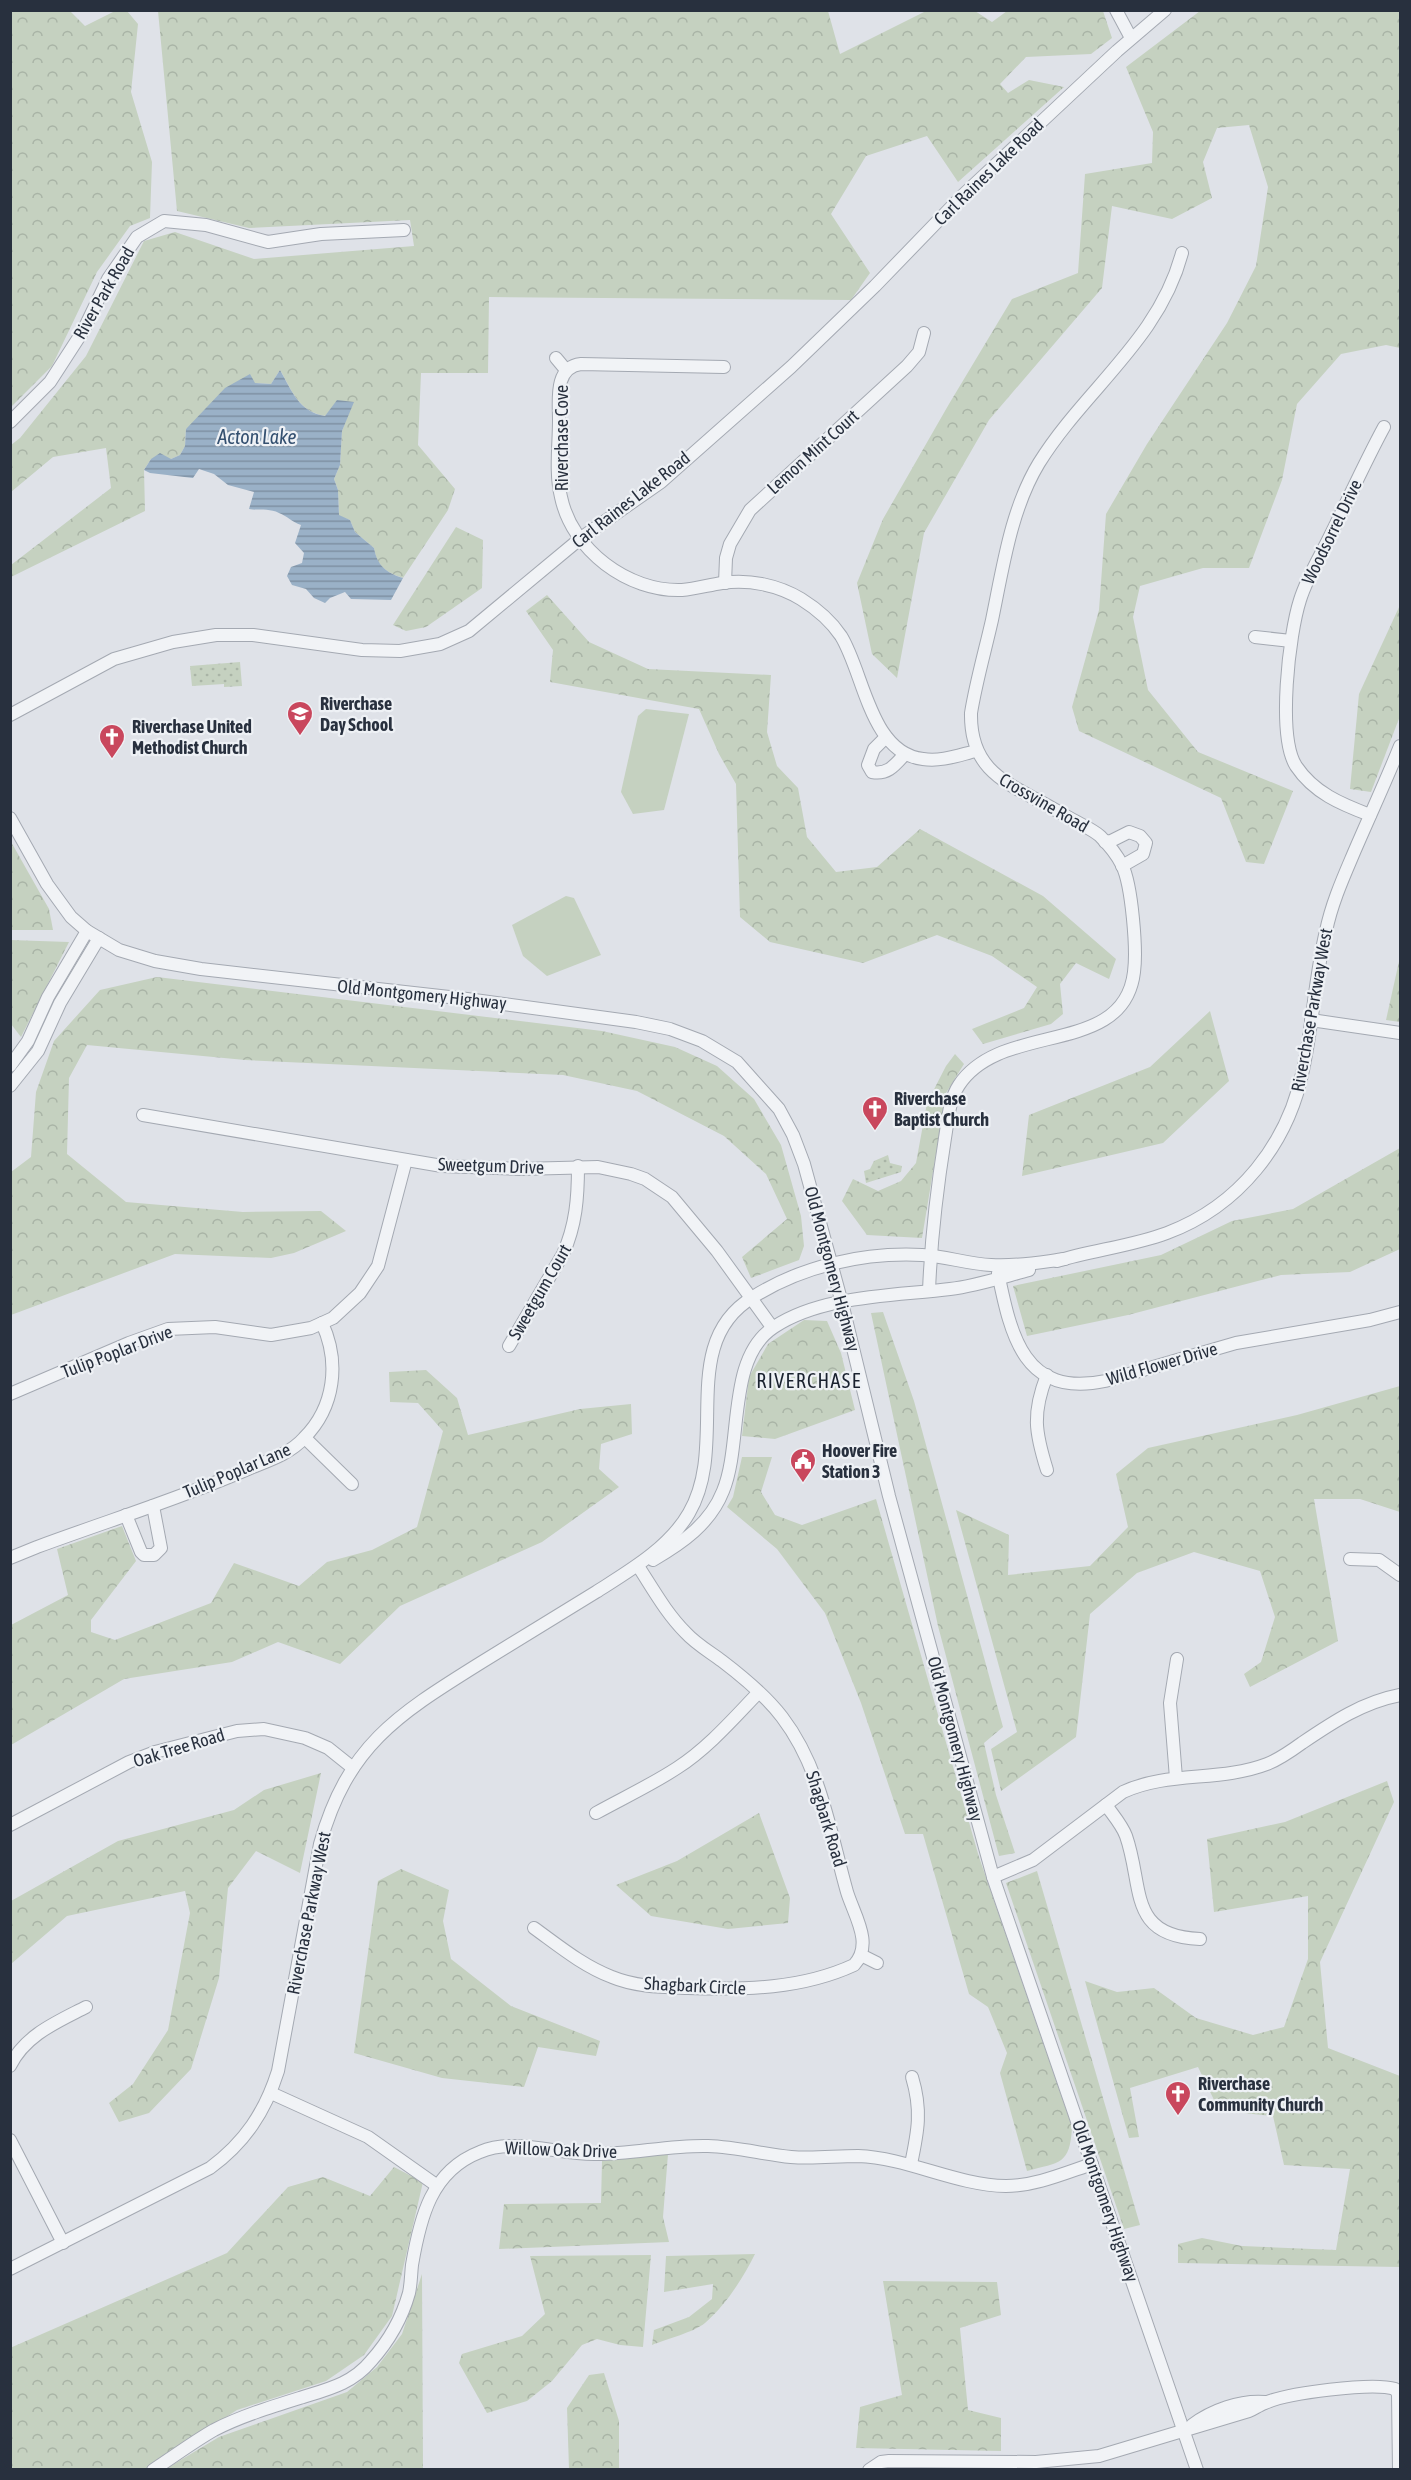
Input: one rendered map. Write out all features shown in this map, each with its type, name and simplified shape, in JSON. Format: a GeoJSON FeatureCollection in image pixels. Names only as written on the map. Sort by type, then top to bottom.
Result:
{"type":"FeatureCollection","features":[{"type":"Feature","properties":{"kind":"street"},"geometry":{"type":"LineString","coordinates":[[1116,10],[1131,38]]}},
{"type":"Feature","properties":{"kind":"street","name":"Carl Raines Lake Road"},"geometry":{"type":"LineString","coordinates":[[10,715],[114,659],[173,642],[216,635],[253,634],[362,650],[391,651],[413,650],[440,644],[469,631],[581,538],[661,482],[791,367],[875,286],[962,196],[1131,38],[1165,10]]}},
{"type":"Feature","properties":{"kind":"street","name":"River Park Road"},"geometry":{"type":"LineString","coordinates":[[10,422],[50,382],[83,331],[108,279],[137,237],[164,221],[206,225],[268,242],[321,234],[404,230]]}},
{"type":"Feature","properties":{"kind":"street","name":"Crossvine Road"},"geometry":{"type":"LineString","coordinates":[[929,1291],[930,1256],[943,1150],[949,1111],[958,1086],[972,1069],[992,1055],[1104,1022],[1119,1009],[1130,991],[1135,962],[1131,907],[1122,866],[1105,842],[1086,826],[997,777],[976,751],[971,726],[972,705],[1018,507],[1030,479],[1051,444],[1155,318],[1174,280],[1182,253]]}},
{"type":"Feature","properties":{"kind":"street","name":"Lemon Mint Court"},"geometry":{"type":"LineString","coordinates":[[725,583],[726,558],[730,543],[750,510],[907,366],[919,352],[924,333]]}},
{"type":"Feature","properties":{"kind":"street","name":"Riverchase Cove"},"geometry":{"type":"LineString","coordinates":[[556,358],[566,370]]}},
{"type":"Feature","properties":{"kind":"street","name":"Riverchase Cove"},"geometry":{"type":"LineString","coordinates":[[724,367],[581,364],[573,365],[566,370],[560,382],[559,392],[559,488],[564,509],[592,553],[618,573],[648,586],[682,590],[725,583],[754,583],[785,591],[800,598],[824,616],[848,649],[869,705],[886,737]]}},
{"type":"Feature","properties":{"kind":"street","name":"Woodsorrel Drive"},"geometry":{"type":"LineString","coordinates":[[1370,816],[1325,796],[1312,785],[1292,758],[1286,729],[1291,641],[1300,597],[1384,427]]}},
{"type":"Feature","properties":{"kind":"street"},"geometry":{"type":"LineString","coordinates":[[1255,637],[1291,641]]}},
{"type":"Feature","properties":{"kind":"street"},"geometry":{"type":"LineString","coordinates":[[905,754],[889,771],[872,772],[868,765],[870,755],[886,737],[905,754],[923,760],[935,760],[976,751]]}},
{"type":"Feature","properties":{"kind":"street","name":"Riverchase Parkway West"},"geometry":{"type":"LineString","coordinates":[[10,2269],[188,2180],[215,2164],[247,2134],[271,2093],[284,2046],[320,1844],[334,1802],[353,1768],[387,1727],[420,1701],[690,1536],[717,1504],[730,1470],[744,1370],[759,1341],[772,1327],[787,1319],[842,1303],[879,1295],[951,1289],[999,1279],[1065,1259],[1151,1238],[1183,1227],[1221,1204],[1246,1182],[1262,1164],[1290,1116],[1303,1069],[1329,917],[1401,746]]}},
{"type":"Feature","properties":{"kind":"street","name":"Old Montgomery Highway"},"geometry":{"type":"LineString","coordinates":[[10,818],[59,902],[70,916],[87,931],[135,955],[177,965],[278,979],[467,999],[670,1029],[702,1041],[737,1062],[779,1109],[793,1135],[804,1164],[842,1303],[892,1508],[993,1878],[1197,2469]]}},
{"type":"Feature","properties":{"kind":"street"},"geometry":{"type":"LineString","coordinates":[[1105,842],[1129,832],[1140,836],[1146,843],[1143,854],[1122,866]]}},
{"type":"Feature","properties":{"kind":"street"},"geometry":{"type":"LineString","coordinates":[[10,1066],[28,1041],[48,997],[87,931]]}},
{"type":"Feature","properties":{"kind":"street"},"geometry":{"type":"LineString","coordinates":[[10,1086],[38,1051],[60,1003],[99,938]]}},
{"type":"Feature","properties":{"kind":"street"},"geometry":{"type":"LineString","coordinates":[[1311,1020],[1401,1033]]}},
{"type":"Feature","properties":{"kind":"street","name":"Sweetgum Drive"},"geometry":{"type":"LineString","coordinates":[[143,1115],[442,1166],[490,1169],[578,1166],[598,1167],[631,1174],[645,1179],[672,1197],[717,1251],[772,1327]]}},
{"type":"Feature","properties":{"kind":"street","name":"Tulip Poplar Drive"},"geometry":{"type":"LineString","coordinates":[[10,1394],[129,1343],[168,1329],[215,1327],[271,1335],[298,1331],[333,1318],[350,1303],[373,1276],[384,1249],[406,1160]]}},
{"type":"Feature","properties":{"kind":"street","name":"Sweetgum Court"},"geometry":{"type":"LineString","coordinates":[[509,1346],[570,1238],[577,1205],[578,1166]]}},
{"type":"Feature","properties":{"kind":"street","name":"Riverchase Parkway West"},"geometry":{"type":"LineString","coordinates":[[638,1566],[672,1535],[688,1516],[697,1498],[704,1477],[708,1450],[707,1390],[710,1358],[728,1318],[750,1298],[785,1278],[831,1264],[886,1255],[930,1256],[997,1266],[1065,1259]]}},
{"type":"Feature","properties":{"kind":"street","name":"Wild Flower Drive"},"geometry":{"type":"LineString","coordinates":[[997,1266],[1017,1346],[1030,1363],[1047,1375],[1071,1383],[1091,1384],[1236,1343],[1370,1320],[1401,1312]]}},
{"type":"Feature","properties":{"kind":"street","name":"Tulip Poplar Lane"},"geometry":{"type":"LineString","coordinates":[[10,1558],[153,1506],[276,1457],[305,1438],[321,1416],[331,1387],[331,1350],[322,1323]]}},
{"type":"Feature","properties":{"kind":"street"},"geometry":{"type":"LineString","coordinates":[[1047,1375],[1037,1402],[1035,1426],[1047,1470]]}},
{"type":"Feature","properties":{"kind":"street"},"geometry":{"type":"LineString","coordinates":[[305,1438],[352,1484]]}},
{"type":"Feature","properties":{"kind":"street"},"geometry":{"type":"LineString","coordinates":[[126,1515],[141,1552],[154,1555],[161,1548],[161,1542],[153,1506]]}},
{"type":"Feature","properties":{"kind":"street"},"geometry":{"type":"LineString","coordinates":[[1350,1559],[1379,1560],[1401,1575]]}},
{"type":"Feature","properties":{"kind":"street","name":"Shagbark Road"},"geometry":{"type":"LineString","coordinates":[[638,1566],[666,1609],[687,1635],[744,1679],[784,1720],[809,1763],[818,1785],[862,1937],[861,1955]]}},
{"type":"Feature","properties":{"kind":"street"},"geometry":{"type":"LineString","coordinates":[[1176,1778],[1170,1703],[1177,1659]]}},
{"type":"Feature","properties":{"kind":"street"},"geometry":{"type":"LineString","coordinates":[[596,1813],[688,1760],[714,1738],[758,1693]]}},
{"type":"Feature","properties":{"kind":"street"},"geometry":{"type":"LineString","coordinates":[[993,1878],[1033,1860],[1123,1792],[1137,1785],[1176,1778],[1238,1772],[1266,1765],[1363,1705],[1401,1695]]}},
{"type":"Feature","properties":{"kind":"street","name":"Oak Tree Road"},"geometry":{"type":"LineString","coordinates":[[10,1826],[129,1762],[173,1747],[237,1731],[264,1729],[298,1735],[328,1748],[353,1768]]}},
{"type":"Feature","properties":{"kind":"street"},"geometry":{"type":"LineString","coordinates":[[1106,1805],[1125,1833],[1138,1894],[1152,1921],[1168,1935],[1200,1940]]}},
{"type":"Feature","properties":{"kind":"street","name":"Shagbark Circle"},"geometry":{"type":"LineString","coordinates":[[534,1928],[587,1964],[612,1977],[643,1985],[668,1988],[776,1987],[848,1968],[854,1965],[861,1955]]}},
{"type":"Feature","properties":{"kind":"street"},"geometry":{"type":"LineString","coordinates":[[861,1955],[877,1963]]}},
{"type":"Feature","properties":{"kind":"street"},"geometry":{"type":"LineString","coordinates":[[10,2066],[36,2034],[86,2007]]}},
{"type":"Feature","properties":{"kind":"street"},"geometry":{"type":"LineString","coordinates":[[911,2164],[920,2116],[919,2101],[912,2077]]}},
{"type":"Feature","properties":{"kind":"street"},"geometry":{"type":"LineString","coordinates":[[271,2093],[368,2138],[436,2185]]}},
{"type":"Feature","properties":{"kind":"street"},"geometry":{"type":"LineString","coordinates":[[10,2140],[63,2243]]}},
{"type":"Feature","properties":{"kind":"street","name":"Willow Oak Drive"},"geometry":{"type":"LineString","coordinates":[[153,2469],[214,2430],[327,2390],[347,2382],[362,2371],[397,2325],[410,2292],[422,2217],[436,2185],[449,2170],[468,2157],[485,2150],[517,2146],[570,2154],[598,2154],[660,2147],[708,2146],[790,2157],[858,2156],[911,2164],[968,2181],[1007,2186],[1030,2183],[1092,2164]]}},
{"type":"Feature","properties":{"kind":"street"},"geometry":{"type":"LineString","coordinates":[[869,2469],[890,2460],[1036,2463],[1067,2460],[1113,2452],[1184,2431],[1205,2415],[1246,2402],[1266,2402],[1316,2392],[1374,2388],[1395,2389],[1399,2394],[1399,2469]]}},
{"type":"Feature","properties":{"kind":"green space"},"geometry":{"type":"Polygon","coordinates":[[[11,10],[70,11],[85,26],[115,11],[127,11],[138,24],[131,92],[152,162],[150,218],[130,226],[97,272],[52,366],[11,407],[11,10]]]}},
{"type":"Feature","properties":{"kind":"green space"},"geometry":{"type":"Polygon","coordinates":[[[158,11],[828,11],[840,54],[926,11],[975,11],[992,22],[1007,11],[1103,11],[1112,38],[1091,54],[1026,57],[1000,84],[1008,93],[1029,80],[1064,87],[958,182],[927,136],[866,156],[831,214],[870,273],[851,300],[489,297],[488,373],[421,373],[418,445],[455,489],[448,510],[403,578],[383,568],[374,548],[355,532],[350,520],[339,516],[338,490],[334,479],[340,465],[342,431],[353,402],[333,407],[325,416],[308,410],[297,399],[280,370],[271,384],[255,383],[186,429],[185,446],[180,455],[171,459],[151,459],[144,470],[145,511],[11,577],[11,565],[111,488],[106,448],[53,457],[11,492],[11,445],[20,438],[86,356],[144,241],[175,232],[254,259],[414,246],[410,220],[249,228],[177,211],[158,11]]]}},
{"type":"Feature","properties":{"kind":"green space"},"geometry":{"type":"Polygon","coordinates":[[[1200,11],[1400,11],[1400,348],[1386,345],[1341,354],[1297,404],[1282,480],[1249,568],[1203,568],[1140,586],[1133,617],[1148,690],[1198,752],[1293,791],[1264,864],[1246,862],[1221,798],[1079,731],[1072,707],[1099,610],[1106,514],[1147,444],[1227,323],[1256,266],[1268,187],[1249,125],[1217,128],[1203,162],[1212,198],[1172,219],[1112,206],[1102,288],[989,420],[924,533],[897,678],[872,654],[857,583],[883,519],[1012,299],[1078,273],[1085,174],[1152,163],[1153,132],[1126,67],[1200,11]]]}},
{"type":"Feature","properties":{"kind":"green space"},"geometry":{"type":"Polygon","coordinates":[[[456,527],[483,540],[482,588],[426,627],[406,631],[393,625],[456,527]]]}},
{"type":"Feature","properties":{"kind":"green space"},"geometry":{"type":"Polygon","coordinates":[[[547,595],[589,642],[648,669],[771,675],[767,732],[777,766],[798,788],[807,837],[836,872],[877,867],[920,829],[1043,896],[1116,959],[1109,979],[1076,963],[1060,984],[1063,1014],[1051,1024],[983,1044],[972,1029],[1024,1008],[1037,987],[992,956],[937,935],[863,963],[770,942],[740,917],[736,784],[719,754],[699,709],[550,682],[553,650],[526,611],[547,595]]]}},
{"type":"Feature","properties":{"kind":"green space"},"geometry":{"type":"Polygon","coordinates":[[[1400,605],[1400,716],[1371,792],[1350,789],[1359,694],[1400,605]]]}},
{"type":"Feature","properties":{"kind":"green space"},"geometry":{"type":"Polygon","coordinates":[[[240,662],[242,686],[224,687],[224,684],[192,686],[190,666],[240,662]]]}},
{"type":"Feature","properties":{"kind":"green space"},"geometry":{"type":"Polygon","coordinates":[[[646,709],[689,714],[664,810],[633,814],[621,792],[638,716],[646,709]]]}},
{"type":"Feature","properties":{"kind":"green space"},"geometry":{"type":"Polygon","coordinates":[[[10,840],[49,909],[53,930],[11,930],[10,840]]]}},
{"type":"Feature","properties":{"kind":"green space"},"geometry":{"type":"Polygon","coordinates":[[[566,896],[574,898],[601,955],[547,976],[523,956],[512,925],[566,896]]]}},
{"type":"Feature","properties":{"kind":"green space"},"geometry":{"type":"Polygon","coordinates":[[[10,940],[69,942],[21,1037],[11,1024],[10,940]]]}},
{"type":"Feature","properties":{"kind":"green space"},"geometry":{"type":"Polygon","coordinates":[[[1400,957],[1400,1022],[1386,1020],[1400,957]]]}},
{"type":"Feature","properties":{"kind":"green space"},"geometry":{"type":"Polygon","coordinates":[[[157,977],[602,1031],[675,1047],[717,1066],[754,1099],[781,1145],[801,1216],[804,1246],[799,1260],[751,1278],[742,1257],[787,1219],[766,1174],[724,1136],[637,1091],[563,1075],[245,1060],[87,1045],[69,1078],[67,1154],[126,1202],[243,1212],[321,1211],[346,1231],[294,1253],[271,1258],[175,1254],[11,1315],[11,1172],[31,1157],[36,1092],[54,1041],[100,990],[157,977]]]}},
{"type":"Feature","properties":{"kind":"green space"},"geometry":{"type":"Polygon","coordinates":[[[1210,1011],[1229,1081],[1163,1143],[1022,1176],[1029,1115],[1150,1067],[1210,1011]]]}},
{"type":"Feature","properties":{"kind":"green space"},"geometry":{"type":"Polygon","coordinates":[[[955,1054],[964,1064],[946,1093],[922,1238],[867,1235],[842,1201],[853,1179],[878,1191],[901,1181],[916,1163],[927,1103],[946,1066],[955,1054]]]}},
{"type":"Feature","properties":{"kind":"green space"},"geometry":{"type":"Polygon","coordinates":[[[1400,1148],[1400,1249],[1350,1272],[1281,1275],[1128,1315],[1027,1336],[1013,1286],[1161,1255],[1232,1221],[1293,1209],[1400,1148]]]}},
{"type":"Feature","properties":{"kind":"green space"},"geometry":{"type":"Polygon","coordinates":[[[888,1155],[890,1163],[902,1166],[901,1172],[866,1183],[864,1171],[870,1169],[874,1161],[888,1155]]]}},
{"type":"Feature","properties":{"kind":"green space"},"geometry":{"type":"Polygon","coordinates":[[[883,1312],[914,1401],[1003,1727],[984,1743],[996,1795],[1015,1853],[999,1856],[938,1626],[871,1313],[883,1312]]]}},
{"type":"Feature","properties":{"kind":"green space"},"geometry":{"type":"Polygon","coordinates":[[[804,1320],[827,1321],[841,1353],[855,1410],[775,1439],[742,1436],[749,1377],[768,1344],[804,1320]]]}},
{"type":"Feature","properties":{"kind":"green space"},"geometry":{"type":"Polygon","coordinates":[[[426,1370],[457,1398],[468,1435],[580,1409],[631,1404],[632,1434],[601,1444],[599,1469],[619,1487],[542,1542],[400,1606],[340,1664],[278,1642],[232,1662],[124,1679],[11,1745],[11,1625],[68,1595],[57,1549],[122,1526],[136,1561],[91,1620],[91,1632],[115,1640],[211,1603],[234,1563],[299,1586],[327,1562],[372,1550],[417,1527],[443,1431],[418,1403],[390,1402],[389,1372],[426,1370]]]}},
{"type":"Feature","properties":{"kind":"green space"},"geometry":{"type":"Polygon","coordinates":[[[1400,1386],[1400,1512],[1360,1499],[1314,1499],[1338,1641],[1250,1687],[1244,1674],[1261,1662],[1275,1617],[1260,1571],[1194,1552],[1137,1573],[1090,1614],[1076,1737],[1001,1791],[991,1749],[1017,1732],[956,1510],[1009,1535],[1008,1575],[1090,1566],[1128,1527],[1116,1474],[1148,1448],[1297,1415],[1400,1386]]]}},
{"type":"Feature","properties":{"kind":"green space"},"geometry":{"type":"Polygon","coordinates":[[[742,1457],[772,1457],[761,1492],[775,1515],[802,1525],[876,1499],[979,1857],[1072,2127],[1069,2149],[1061,2160],[1055,2163],[1027,2171],[1000,2073],[1007,2053],[988,2007],[969,1994],[923,1834],[905,1834],[861,1703],[825,1613],[777,1549],[727,1507],[733,1497],[742,1457]]]}},
{"type":"Feature","properties":{"kind":"green space"},"geometry":{"type":"Polygon","coordinates":[[[321,1773],[300,1873],[256,1851],[228,1888],[219,1978],[191,2069],[149,2113],[119,2122],[109,2103],[133,2084],[168,2030],[190,1913],[185,1891],[67,1916],[11,1964],[11,1901],[118,1841],[234,1810],[264,1790],[321,1773]]]}},
{"type":"Feature","properties":{"kind":"green space"},"geometry":{"type":"Polygon","coordinates":[[[1387,1781],[1394,1802],[1320,1962],[1328,2048],[1400,2076],[1400,2267],[1178,2263],[1178,2244],[1202,2238],[1242,2246],[1336,2250],[1350,2169],[1284,2165],[1273,2116],[1243,2113],[1215,2102],[1198,2067],[1130,2088],[1139,2137],[1129,2138],[1085,1981],[1117,1992],[1154,1988],[1196,2018],[1253,2035],[1284,2027],[1308,1959],[1308,1896],[1214,1912],[1207,1839],[1285,1822],[1387,1781]]]}},
{"type":"Feature","properties":{"kind":"green space"},"geometry":{"type":"Polygon","coordinates":[[[759,1813],[790,1898],[788,1923],[728,1929],[651,1916],[616,1885],[677,1861],[759,1813]]]}},
{"type":"Feature","properties":{"kind":"green space"},"geometry":{"type":"Polygon","coordinates":[[[401,1869],[449,1890],[443,1921],[451,1959],[511,2006],[600,2041],[596,2056],[538,2047],[524,2087],[442,2078],[354,2053],[378,1881],[401,1869]]]}},
{"type":"Feature","properties":{"kind":"green space"},"geometry":{"type":"Polygon","coordinates":[[[1037,1871],[1140,2225],[1124,2229],[1006,1883],[1037,1871]]]}},
{"type":"Feature","properties":{"kind":"green space"},"geometry":{"type":"Polygon","coordinates":[[[668,2154],[663,2217],[669,2242],[499,2249],[504,2204],[601,2203],[602,2161],[668,2154]]]}},
{"type":"Feature","properties":{"kind":"green space"},"geometry":{"type":"Polygon","coordinates":[[[394,2167],[423,2182],[392,2316],[364,2355],[326,2381],[237,2410],[145,2469],[11,2469],[10,2348],[227,2253],[288,2187],[323,2177],[370,2196],[394,2167]]]}},
{"type":"Feature","properties":{"kind":"green space"},"geometry":{"type":"Polygon","coordinates":[[[755,2254],[733,2291],[705,2323],[652,2345],[654,2330],[689,2317],[712,2299],[713,2284],[664,2292],[666,2256],[755,2254]]]}},
{"type":"Feature","properties":{"kind":"green space"},"geometry":{"type":"Polygon","coordinates":[[[651,2255],[643,2347],[620,2345],[597,2339],[582,2345],[552,2381],[527,2401],[487,2413],[459,2363],[462,2354],[522,2336],[545,2314],[530,2256],[651,2255]]]}},
{"type":"Feature","properties":{"kind":"green space"},"geometry":{"type":"Polygon","coordinates":[[[422,2274],[423,2469],[164,2470],[219,2437],[347,2392],[377,2367],[402,2334],[422,2274]]]}},
{"type":"Feature","properties":{"kind":"green space"},"geometry":{"type":"Polygon","coordinates":[[[883,2281],[997,2282],[1001,2315],[960,2328],[968,2410],[1001,2418],[1001,2451],[856,2448],[860,2407],[902,2395],[883,2281]]]}},
{"type":"Feature","properties":{"kind":"green space"},"geometry":{"type":"Polygon","coordinates":[[[604,2373],[619,2421],[619,2469],[569,2469],[567,2408],[589,2375],[604,2373]]]}},
{"type":"Feature","properties":{"kind":"water","name":"Acton Lake"},"geometry":{"type":"Polygon","coordinates":[[[280,370],[297,399],[316,414],[325,416],[337,400],[354,402],[342,431],[340,465],[334,479],[338,490],[339,515],[350,520],[355,532],[374,548],[383,568],[403,578],[391,600],[351,599],[345,592],[330,598],[325,603],[314,598],[306,589],[292,585],[287,576],[291,567],[302,563],[304,553],[295,543],[301,525],[275,511],[249,509],[254,492],[228,485],[214,474],[199,469],[193,478],[150,473],[144,470],[151,459],[160,453],[171,459],[180,455],[185,446],[186,429],[225,388],[250,374],[255,383],[271,384],[280,370]]]}},
{"type":"Feature","properties":{"kind":"place","name":"Riverchase Day School"},"geometry":{"type":"Point","coordinates":[300,737]}},
{"type":"Feature","properties":{"kind":"place","name":"Riverchase United Methodist Church"},"geometry":{"type":"Point","coordinates":[112,760]}},
{"type":"Feature","properties":{"kind":"place","name":"Riverchase Baptist Church"},"geometry":{"type":"Point","coordinates":[875,1132]}},
{"type":"Feature","properties":{"kind":"place","name":"Hoover Fire Station 3"},"geometry":{"type":"Point","coordinates":[803,1484]}},
{"type":"Feature","properties":{"kind":"place","name":"Riverchase Community Church"},"geometry":{"type":"Point","coordinates":[1178,2117]}},
{"type":"Feature","properties":{"kind":"district","name":"RIVERCHASE"},"geometry":{"type":"Point","coordinates":[809,1381]}}]}
